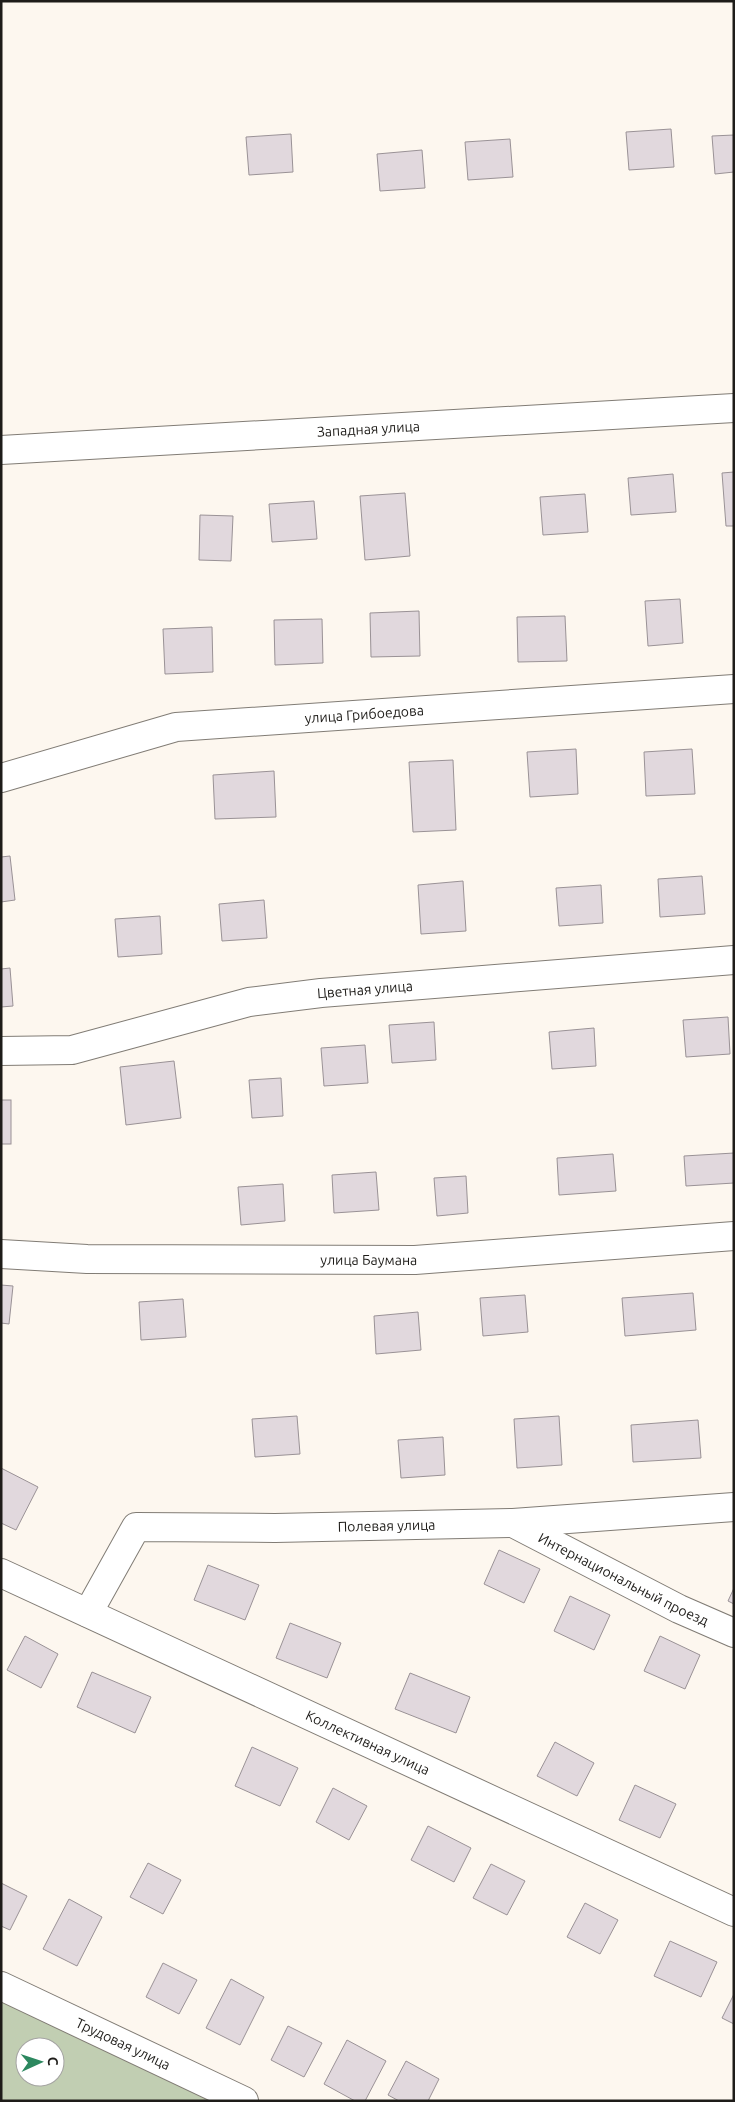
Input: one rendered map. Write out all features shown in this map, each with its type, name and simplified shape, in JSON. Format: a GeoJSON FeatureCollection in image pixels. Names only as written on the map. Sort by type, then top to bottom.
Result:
{"type":"FeatureCollection","features":[{"type":"Feature","properties":{"kind":"street","name":"Западная улица"},"geometry":{"type":"LineString","coordinates":[[1,450],[734,408]]}},
{"type":"Feature","properties":{"kind":"street","name":"улица Грибоедова"},"geometry":{"type":"LineString","coordinates":[[1,778],[176,727],[734,689]]}},
{"type":"Feature","properties":{"kind":"street","name":"Цветная улица"},"geometry":{"type":"LineString","coordinates":[[1,1051],[72,1050],[249,1002],[321,993],[734,960]]}},
{"type":"Feature","properties":{"kind":"street","name":"улица Баумана"},"geometry":{"type":"LineString","coordinates":[[1,1254],[87,1259],[415,1260],[734,1236]]}},
{"type":"Feature","properties":{"kind":"street","name":"Полевая улица"},"geometry":{"type":"LineString","coordinates":[[88,1613],[136,1527],[275,1528],[513,1523],[734,1507]]}},
{"type":"Feature","properties":{"kind":"street","name":"Интернациональный проезд"},"geometry":{"type":"LineString","coordinates":[[513,1523],[679,1609],[734,1633]]}},
{"type":"Feature","properties":{"kind":"street","name":"Коллективная улица"},"geometry":{"type":"LineString","coordinates":[[1,1573],[734,1912]]}},
{"type":"Feature","properties":{"kind":"street","name":"Трудовая улица"},"geometry":{"type":"LineString","coordinates":[[1,1986],[244,2101]]}},
{"type":"Feature","properties":{"kind":"green space"},"geometry":{"type":"Polygon","coordinates":[[[1,1989],[237,2101],[1,2101],[1,1989]]]}},
{"type":"Feature","properties":{"kind":"building"},"geometry":{"type":"Polygon","coordinates":[[[671,129],[674,167],[629,170],[626,132],[671,129]]]}},
{"type":"Feature","properties":{"kind":"building"},"geometry":{"type":"Polygon","coordinates":[[[291,134],[293,172],[249,175],[246,137],[291,134]]]}},
{"type":"Feature","properties":{"kind":"building"},"geometry":{"type":"Polygon","coordinates":[[[734,135],[734,172],[715,174],[712,136],[734,135]]]}},
{"type":"Feature","properties":{"kind":"building"},"geometry":{"type":"Polygon","coordinates":[[[510,139],[513,177],[468,180],[465,142],[510,139]]]}},
{"type":"Feature","properties":{"kind":"building"},"geometry":{"type":"Polygon","coordinates":[[[422,150],[425,188],[380,191],[377,154],[422,150]]]}},
{"type":"Feature","properties":{"kind":"building"},"geometry":{"type":"Polygon","coordinates":[[[734,472],[734,526],[726,526],[722,473],[734,472]]]}},
{"type":"Feature","properties":{"kind":"building"},"geometry":{"type":"Polygon","coordinates":[[[673,474],[676,512],[631,515],[628,478],[673,474]]]}},
{"type":"Feature","properties":{"kind":"building"},"geometry":{"type":"Polygon","coordinates":[[[405,493],[410,556],[365,560],[360,496],[405,493]]]}},
{"type":"Feature","properties":{"kind":"building"},"geometry":{"type":"Polygon","coordinates":[[[585,494],[588,532],[543,535],[540,497],[585,494]]]}},
{"type":"Feature","properties":{"kind":"building"},"geometry":{"type":"Polygon","coordinates":[[[314,501],[317,539],[272,542],[269,504],[314,501]]]}},
{"type":"Feature","properties":{"kind":"building"},"geometry":{"type":"Polygon","coordinates":[[[200,515],[233,516],[231,561],[199,560],[200,515]]]}},
{"type":"Feature","properties":{"kind":"building"},"geometry":{"type":"Polygon","coordinates":[[[680,599],[683,643],[648,646],[645,601],[680,599]]]}},
{"type":"Feature","properties":{"kind":"building"},"geometry":{"type":"Polygon","coordinates":[[[419,611],[420,656],[371,657],[370,613],[419,611]]]}},
{"type":"Feature","properties":{"kind":"building"},"geometry":{"type":"Polygon","coordinates":[[[565,616],[567,661],[518,662],[517,617],[565,616]]]}},
{"type":"Feature","properties":{"kind":"building"},"geometry":{"type":"Polygon","coordinates":[[[322,619],[323,663],[275,665],[274,620],[322,619]]]}},
{"type":"Feature","properties":{"kind":"building"},"geometry":{"type":"Polygon","coordinates":[[[212,627],[213,672],[165,674],[163,629],[212,627]]]}},
{"type":"Feature","properties":{"kind":"building"},"geometry":{"type":"Polygon","coordinates":[[[576,749],[578,794],[530,797],[527,752],[576,749]]]}},
{"type":"Feature","properties":{"kind":"building"},"geometry":{"type":"Polygon","coordinates":[[[692,749],[695,794],[646,796],[644,752],[692,749]]]}},
{"type":"Feature","properties":{"kind":"building"},"geometry":{"type":"Polygon","coordinates":[[[453,760],[456,830],[413,832],[409,762],[453,760]]]}},
{"type":"Feature","properties":{"kind":"building"},"geometry":{"type":"Polygon","coordinates":[[[274,771],[276,817],[215,819],[213,775],[274,771]]]}},
{"type":"Feature","properties":{"kind":"building"},"geometry":{"type":"Polygon","coordinates":[[[10,856],[15,900],[1,902],[1,857],[10,856]]]}},
{"type":"Feature","properties":{"kind":"building"},"geometry":{"type":"Polygon","coordinates":[[[702,876],[705,914],[660,917],[658,879],[702,876]]]}},
{"type":"Feature","properties":{"kind":"building"},"geometry":{"type":"Polygon","coordinates":[[[463,881],[466,931],[421,934],[418,885],[463,881]]]}},
{"type":"Feature","properties":{"kind":"building"},"geometry":{"type":"Polygon","coordinates":[[[601,885],[603,923],[559,926],[556,888],[601,885]]]}},
{"type":"Feature","properties":{"kind":"building"},"geometry":{"type":"Polygon","coordinates":[[[264,900],[267,938],[222,941],[219,904],[264,900]]]}},
{"type":"Feature","properties":{"kind":"building"},"geometry":{"type":"Polygon","coordinates":[[[160,916],[162,954],[118,957],[115,919],[160,916]]]}},
{"type":"Feature","properties":{"kind":"building"},"geometry":{"type":"Polygon","coordinates":[[[10,968],[13,1006],[1,1007],[1,969],[10,968]]]}},
{"type":"Feature","properties":{"kind":"building"},"geometry":{"type":"Polygon","coordinates":[[[728,1017],[730,1054],[686,1057],[683,1020],[728,1017]]]}},
{"type":"Feature","properties":{"kind":"building"},"geometry":{"type":"Polygon","coordinates":[[[434,1022],[436,1060],[392,1063],[389,1025],[434,1022]]]}},
{"type":"Feature","properties":{"kind":"building"},"geometry":{"type":"Polygon","coordinates":[[[594,1028],[596,1066],[552,1069],[549,1032],[594,1028]]]}},
{"type":"Feature","properties":{"kind":"building"},"geometry":{"type":"Polygon","coordinates":[[[365,1045],[368,1083],[324,1086],[321,1048],[365,1045]]]}},
{"type":"Feature","properties":{"kind":"building"},"geometry":{"type":"Polygon","coordinates":[[[174,1061],[181,1118],[126,1125],[120,1067],[174,1061]]]}},
{"type":"Feature","properties":{"kind":"building"},"geometry":{"type":"Polygon","coordinates":[[[281,1078],[283,1116],[252,1118],[249,1080],[281,1078]]]}},
{"type":"Feature","properties":{"kind":"building"},"geometry":{"type":"Polygon","coordinates":[[[1,1100],[11,1100],[11,1144],[1,1144],[1,1100]]]}},
{"type":"Feature","properties":{"kind":"building"},"geometry":{"type":"Polygon","coordinates":[[[734,1153],[734,1183],[686,1186],[684,1156],[734,1153]]]}},
{"type":"Feature","properties":{"kind":"building"},"geometry":{"type":"Polygon","coordinates":[[[613,1154],[616,1191],[559,1195],[557,1158],[613,1154]]]}},
{"type":"Feature","properties":{"kind":"building"},"geometry":{"type":"Polygon","coordinates":[[[376,1172],[379,1210],[334,1213],[332,1175],[376,1172]]]}},
{"type":"Feature","properties":{"kind":"building"},"geometry":{"type":"Polygon","coordinates":[[[466,1176],[468,1213],[437,1216],[434,1178],[466,1176]]]}},
{"type":"Feature","properties":{"kind":"building"},"geometry":{"type":"Polygon","coordinates":[[[283,1184],[285,1221],[241,1225],[238,1187],[283,1184]]]}},
{"type":"Feature","properties":{"kind":"building"},"geometry":{"type":"Polygon","coordinates":[[[1,1285],[13,1286],[9,1324],[1,1323],[1,1285]]]}},
{"type":"Feature","properties":{"kind":"building"},"geometry":{"type":"Polygon","coordinates":[[[693,1293],[696,1330],[625,1336],[622,1298],[693,1293]]]}},
{"type":"Feature","properties":{"kind":"building"},"geometry":{"type":"Polygon","coordinates":[[[525,1295],[528,1332],[483,1336],[480,1298],[525,1295]]]}},
{"type":"Feature","properties":{"kind":"building"},"geometry":{"type":"Polygon","coordinates":[[[183,1299],[186,1337],[141,1340],[139,1302],[183,1299]]]}},
{"type":"Feature","properties":{"kind":"building"},"geometry":{"type":"Polygon","coordinates":[[[418,1312],[421,1350],[376,1354],[374,1316],[418,1312]]]}},
{"type":"Feature","properties":{"kind":"building"},"geometry":{"type":"Polygon","coordinates":[[[297,1416],[300,1454],[255,1457],[252,1419],[297,1416]]]}},
{"type":"Feature","properties":{"kind":"building"},"geometry":{"type":"Polygon","coordinates":[[[559,1416],[562,1465],[517,1468],[514,1419],[559,1416]]]}},
{"type":"Feature","properties":{"kind":"building"},"geometry":{"type":"Polygon","coordinates":[[[698,1420],[701,1458],[633,1462],[631,1425],[698,1420]]]}},
{"type":"Feature","properties":{"kind":"building"},"geometry":{"type":"Polygon","coordinates":[[[443,1437],[445,1475],[401,1478],[398,1440],[443,1437]]]}},
{"type":"Feature","properties":{"kind":"building"},"geometry":{"type":"Polygon","coordinates":[[[1,1468],[38,1487],[16,1530],[1,1523],[1,1468]]]}},
{"type":"Feature","properties":{"kind":"building"},"geometry":{"type":"Polygon","coordinates":[[[499,1550],[540,1569],[524,1603],[484,1584],[499,1550]]]}},
{"type":"Feature","properties":{"kind":"building"},"geometry":{"type":"Polygon","coordinates":[[[208,1565],[259,1585],[245,1620],[194,1600],[208,1565]]]}},
{"type":"Feature","properties":{"kind":"building"},"geometry":{"type":"Polygon","coordinates":[[[734,1588],[734,1604],[728,1601],[734,1588]]]}},
{"type":"Feature","properties":{"kind":"building"},"geometry":{"type":"Polygon","coordinates":[[[570,1596],[610,1615],[594,1650],[554,1631],[570,1596]]]}},
{"type":"Feature","properties":{"kind":"building"},"geometry":{"type":"Polygon","coordinates":[[[290,1623],[341,1643],[327,1678],[276,1658],[290,1623]]]}},
{"type":"Feature","properties":{"kind":"building"},"geometry":{"type":"Polygon","coordinates":[[[25,1636],[58,1654],[41,1688],[7,1670],[25,1636]]]}},
{"type":"Feature","properties":{"kind":"building"},"geometry":{"type":"Polygon","coordinates":[[[660,1636],[700,1655],[685,1689],[644,1671],[660,1636]]]}},
{"type":"Feature","properties":{"kind":"building"},"geometry":{"type":"Polygon","coordinates":[[[92,1672],[151,1697],[135,1733],[77,1707],[92,1672]]]}},
{"type":"Feature","properties":{"kind":"building"},"geometry":{"type":"Polygon","coordinates":[[[410,1673],[470,1697],[456,1733],[395,1709],[410,1673]]]}},
{"type":"Feature","properties":{"kind":"building"},"geometry":{"type":"Polygon","coordinates":[[[555,1742],[594,1763],[577,1796],[537,1776],[555,1742]]]}},
{"type":"Feature","properties":{"kind":"building"},"geometry":{"type":"Polygon","coordinates":[[[252,1747],[298,1768],[280,1806],[235,1786],[252,1747]]]}},
{"type":"Feature","properties":{"kind":"building"},"geometry":{"type":"Polygon","coordinates":[[[635,1785],[676,1804],[660,1838],[619,1820],[635,1785]]]}},
{"type":"Feature","properties":{"kind":"building"},"geometry":{"type":"Polygon","coordinates":[[[333,1788],[367,1806],[349,1840],[316,1822],[333,1788]]]}},
{"type":"Feature","properties":{"kind":"building"},"geometry":{"type":"Polygon","coordinates":[[[428,1826],[471,1848],[454,1882],[411,1860],[428,1826]]]}},
{"type":"Feature","properties":{"kind":"building"},"geometry":{"type":"Polygon","coordinates":[[[148,1863],[181,1880],[163,1914],[130,1897],[148,1863]]]}},
{"type":"Feature","properties":{"kind":"building"},"geometry":{"type":"Polygon","coordinates":[[[491,1864],[525,1881],[507,1915],[473,1898],[491,1864]]]}},
{"type":"Feature","properties":{"kind":"building"},"geometry":{"type":"Polygon","coordinates":[[[1,1883],[27,1896],[10,1930],[1,1926],[1,1883]]]}},
{"type":"Feature","properties":{"kind":"building"},"geometry":{"type":"Polygon","coordinates":[[[69,1899],[102,1917],[77,1966],[43,1949],[69,1899]]]}},
{"type":"Feature","properties":{"kind":"building"},"geometry":{"type":"Polygon","coordinates":[[[585,1903],[618,1920],[600,1954],[567,1937],[585,1903]]]}},
{"type":"Feature","properties":{"kind":"building"},"geometry":{"type":"Polygon","coordinates":[[[670,1941],[717,1962],[701,1997],[654,1976],[670,1941]]]}},
{"type":"Feature","properties":{"kind":"building"},"geometry":{"type":"Polygon","coordinates":[[[163,1963],[197,1980],[179,2014],[146,1997],[163,1963]]]}},
{"type":"Feature","properties":{"kind":"building"},"geometry":{"type":"Polygon","coordinates":[[[231,1979],[264,1997],[240,2045],[206,2028],[231,1979]]]}},
{"type":"Feature","properties":{"kind":"building"},"geometry":{"type":"Polygon","coordinates":[[[734,1994],[734,2024],[722,2018],[734,1994]]]}},
{"type":"Feature","properties":{"kind":"building"},"geometry":{"type":"Polygon","coordinates":[[[288,2026],[322,2043],[304,2077],[271,2060],[288,2026]]]}},
{"type":"Feature","properties":{"kind":"building"},"geometry":{"type":"Polygon","coordinates":[[[347,2040],[386,2061],[365,2101],[355,2101],[324,2084],[347,2040]]]}},
{"type":"Feature","properties":{"kind":"building"},"geometry":{"type":"Polygon","coordinates":[[[406,2061],[439,2079],[428,2101],[399,2101],[388,2095],[406,2061]]]}}]}
